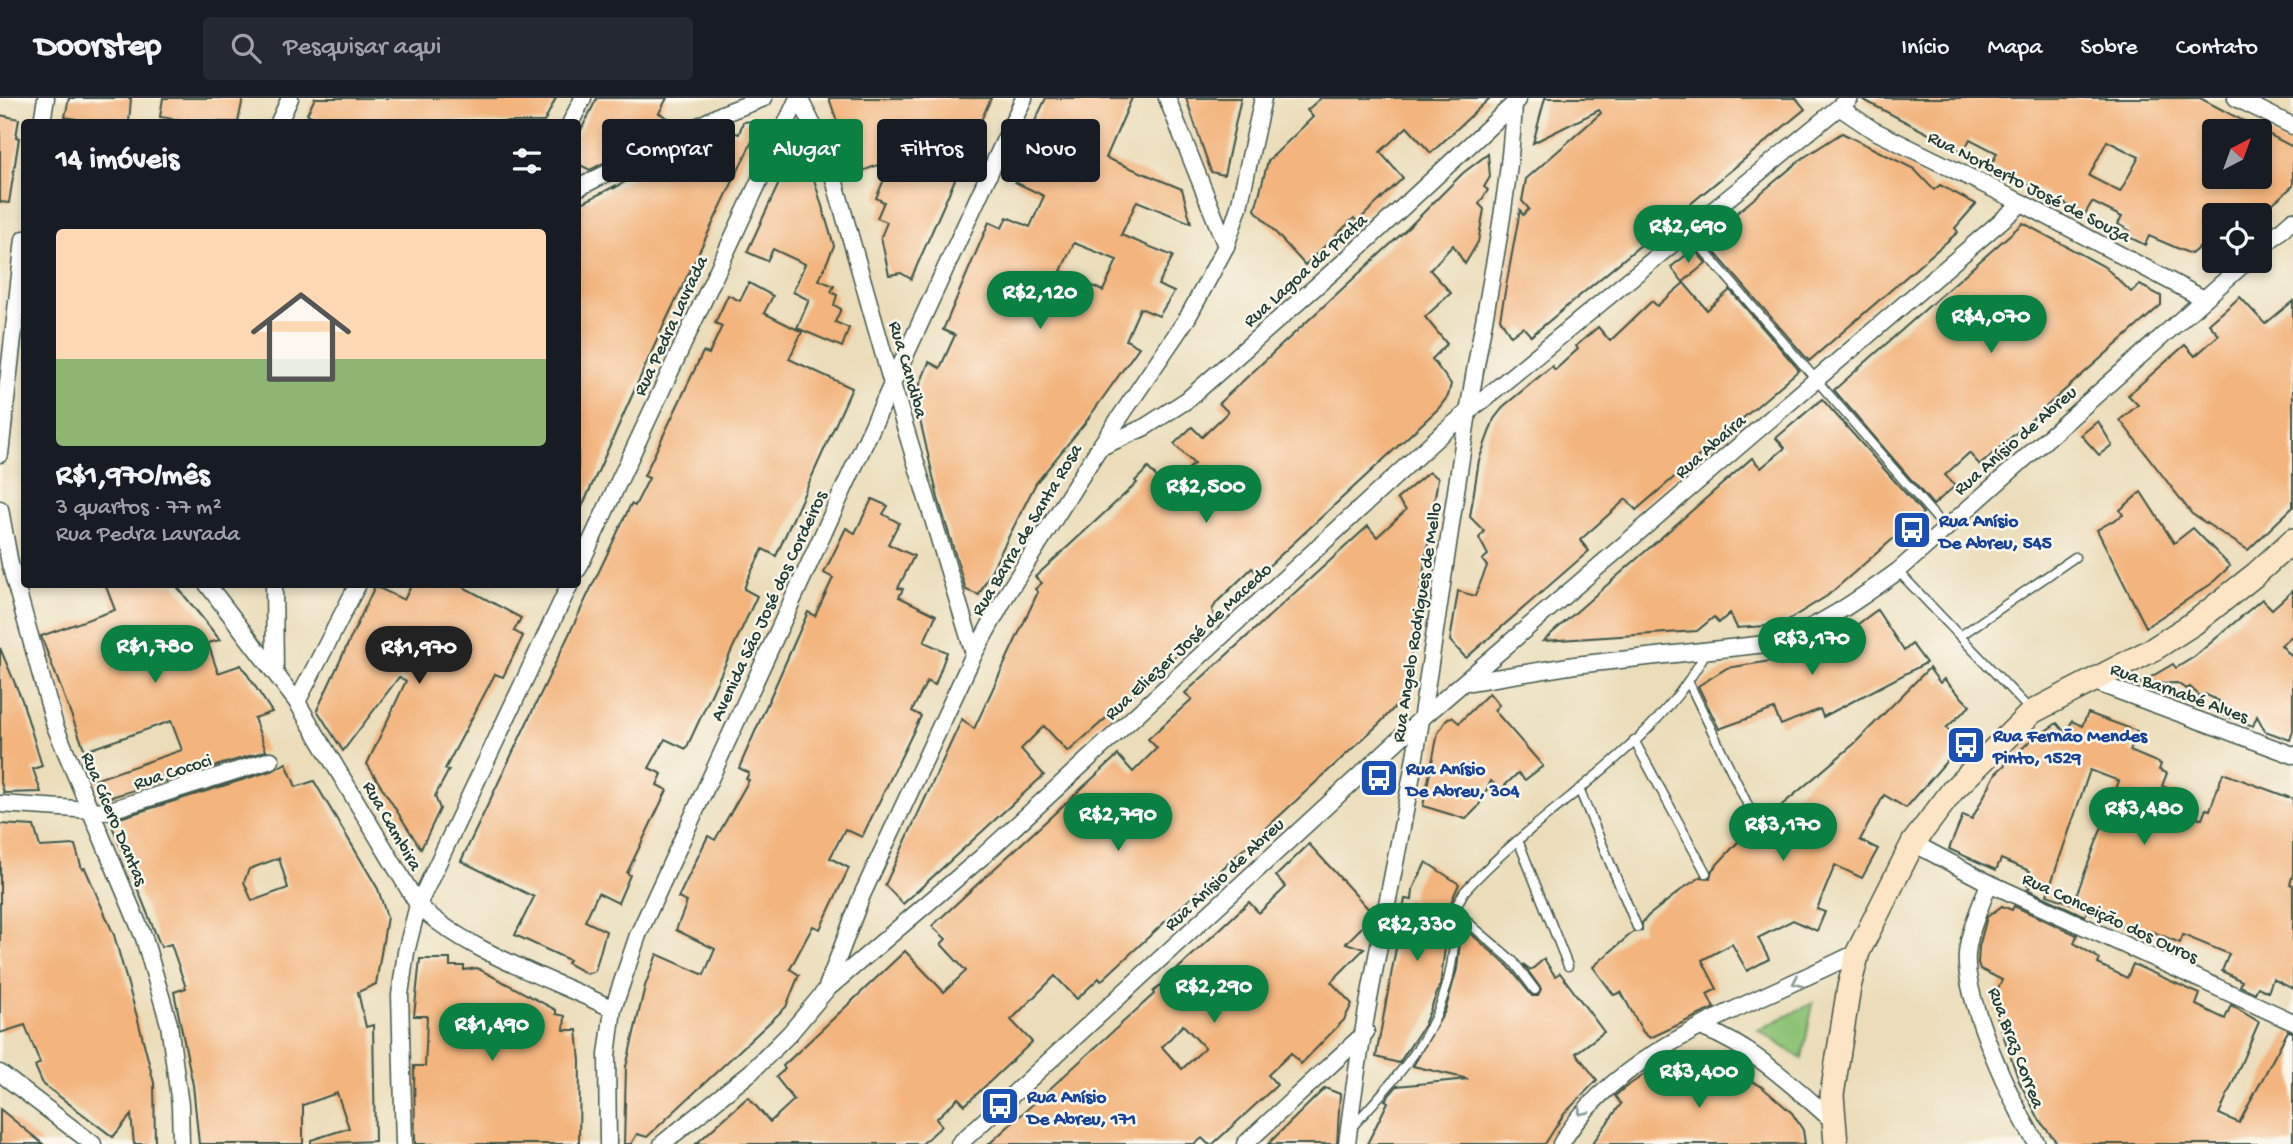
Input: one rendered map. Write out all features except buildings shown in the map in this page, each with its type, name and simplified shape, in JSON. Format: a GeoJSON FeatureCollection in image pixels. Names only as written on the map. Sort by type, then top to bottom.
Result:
{"type":"FeatureCollection","features":[{"type":"Feature","properties":{"kind":"street"},"geometry":{"type":"LineString","coordinates":[[42,119],[46,98]]}},
{"type":"Feature","properties":{"kind":"street"},"geometry":{"type":"LineString","coordinates":[[280,119],[290,98]]}},
{"type":"Feature","properties":{"kind":"street"},"geometry":{"type":"LineString","coordinates":[[572,119],[583,98]]}},
{"type":"Feature","properties":{"kind":"street"},"geometry":{"type":"LineString","coordinates":[[581,186],[722,114],[764,98]]}},
{"type":"Feature","properties":{"kind":"street","name":"Rua Candiba"},"geometry":{"type":"LineString","coordinates":[[799,98],[826,151],[892,384],[974,654]]}},
{"type":"Feature","properties":{"kind":"street","name":"Rua Pedra Lavrada"},"geometry":{"type":"LineString","coordinates":[[581,563],[799,98]]}},
{"type":"Feature","properties":{"kind":"street","name":"Avenida São José dos Cordeiros"},"geometry":{"type":"LineString","coordinates":[[608,1144],[607,1055],[612,1009],[638,935],[1024,98]]}},
{"type":"Feature","properties":{"kind":"street"},"geometry":{"type":"LineString","coordinates":[[1167,98],[1226,246]]}},
{"type":"Feature","properties":{"kind":"street","name":"Rua Barra de Santa Rosa"},"geometry":{"type":"LineString","coordinates":[[826,990],[862,895],[974,654],[1007,594],[1099,448],[1188,317],[1226,246],[1239,208],[1263,98]]}},
{"type":"Feature","properties":{"kind":"street"},"geometry":{"type":"LineString","coordinates":[[2236,98],[2293,126]]}},
{"type":"Feature","properties":{"kind":"street","name":"Rua Angelo Rodrigues de Mello"},"geometry":{"type":"LineString","coordinates":[[1348,1138],[1422,718],[1468,412],[1500,230],[1517,101]]}},
{"type":"Feature","properties":{"kind":"street","name":"Rua Lagoa da Prata"},"geometry":{"type":"LineString","coordinates":[[1099,448],[1145,427],[1186,400],[1356,251],[1517,101]]}},
{"type":"Feature","properties":{"kind":"street","name":"Rua Eliezer José de Macedo"},"geometry":{"type":"LineString","coordinates":[[662,1144],[751,1072],[798,1025],[826,990],[983,856],[1468,412],[1844,103]]}},
{"type":"Feature","properties":{"kind":"street","name":"Rua Norberto José de Souza"},"geometry":{"type":"LineString","coordinates":[[1844,103],[1873,130],[2022,203],[2204,299]]}},
{"type":"Feature","properties":{"kind":"street","name":"Rua Abaíra"},"geometry":{"type":"LineString","coordinates":[[1422,718],[2022,203]]}},
{"type":"Feature","properties":{"kind":"street"},"geometry":{"type":"LineString","coordinates":[[2272,239],[2293,220]]}},
{"type":"Feature","properties":{"kind":"street","name":"Rua Anísio de Abreu"},"geometry":{"type":"LineString","coordinates":[[1466,682],[1575,665],[1775,643],[1806,632],[1842,611],[1898,571],[2233,273]]}},
{"type":"Feature","properties":{"kind":"street"},"geometry":{"type":"LineString","coordinates":[[0,454],[21,281]]}},
{"type":"Feature","properties":{"kind":"street","name":"Rua Cícero Dantas"},"geometry":{"type":"LineString","coordinates":[[0,509],[10,564],[55,726],[144,938],[169,1024],[179,1094],[181,1144]]}},
{"type":"Feature","properties":{"kind":"street"},"geometry":{"type":"LineString","coordinates":[[1836,1144],[1833,1121],[1835,1068],[1858,952],[1913,843],[1953,790],[2032,712],[2194,622],[2256,575],[2293,540]]}},
{"type":"Feature","properties":{"kind":"street","name":"Rua Cambira"},"geometry":{"type":"LineString","coordinates":[[210,588],[297,702],[418,905],[437,924],[461,939],[612,1009]]}},
{"type":"Feature","properties":{"kind":"street"},"geometry":{"type":"LineString","coordinates":[[274,588],[275,673]]}},
{"type":"Feature","properties":{"kind":"street"},"geometry":{"type":"LineString","coordinates":[[297,702],[356,588]]}},
{"type":"Feature","properties":{"kind":"street"},"geometry":{"type":"LineString","coordinates":[[404,1144],[400,995],[406,951],[418,905],[568,588]]}},
{"type":"Feature","properties":{"kind":"street","name":"Rua Barnabé Alves"},"geometry":{"type":"LineString","coordinates":[[2092,681],[2293,755]]}},
{"type":"Feature","properties":{"kind":"street","name":"Rua Anísio de Abreu"},"geometry":{"type":"LineString","coordinates":[[960,1144],[1422,718]]}},
{"type":"Feature","properties":{"kind":"street","name":"Rua Cococi"},"geometry":{"type":"LineString","coordinates":[[0,804],[107,811],[124,808],[271,760]]}},
{"type":"Feature","properties":{"kind":"street","name":"Rua Conceição dos Ouros"},"geometry":{"type":"LineString","coordinates":[[1913,843],[1989,883],[2293,1022]]}},
{"type":"Feature","properties":{"kind":"street","name":"Rua Braz Correa"},"geometry":{"type":"LineString","coordinates":[[1989,883],[1971,933],[1966,956],[1969,975],[2006,1085],[2037,1144]]}},
{"type":"Feature","properties":{"kind":"street"},"geometry":{"type":"LineString","coordinates":[[1561,1144],[1574,1121],[1601,1093],[1664,1048],[1858,952]]}},
{"type":"Feature","properties":{"kind":"street"},"geometry":{"type":"LineString","coordinates":[[1703,1028],[1724,1036],[1750,1054],[1833,1121]]}},
{"type":"Feature","properties":{"kind":"street"},"geometry":{"type":"LineString","coordinates":[[1245,1144],[1366,1032]]}},
{"type":"Feature","properties":{"kind":"street"},"geometry":{"type":"LineString","coordinates":[[0,1074],[93,1144]]}},
{"type":"Feature","properties":{"kind":"lane"},"geometry":{"type":"LineString","coordinates":[[1687,231],[1945,528]]}},
{"type":"Feature","properties":{"kind":"lane"},"geometry":{"type":"LineString","coordinates":[[1960,636],[2075,557]]}},
{"type":"Feature","properties":{"kind":"lane"},"geometry":{"type":"LineString","coordinates":[[1898,571],[2032,712]]}},
{"type":"Feature","properties":{"kind":"lane"},"geometry":{"type":"LineString","coordinates":[[1348,1138],[1404,1069],[1436,1018],[1447,987],[1457,913],[1464,892],[1518,840],[1634,740],[1688,681],[1706,651]]}},
{"type":"Feature","properties":{"kind":"lane"},"geometry":{"type":"LineString","coordinates":[[1688,681],[1754,818]]}},
{"type":"Feature","properties":{"kind":"lane"},"geometry":{"type":"LineString","coordinates":[[1634,740],[1706,873]]}},
{"type":"Feature","properties":{"kind":"lane"},"geometry":{"type":"LineString","coordinates":[[1579,789],[1637,927]]}},
{"type":"Feature","properties":{"kind":"lane"},"geometry":{"type":"LineString","coordinates":[[1518,840],[1568,966]]}},
{"type":"Feature","properties":{"kind":"lane"},"geometry":{"type":"LineString","coordinates":[[1457,913],[1513,961],[1535,990]]}},
{"type":"Feature","properties":{"kind":"green space"},"geometry":{"type":"Polygon","coordinates":[[[1813,1003],[1802,1059],[1758,1030],[1813,1003]]]}},
{"type":"Feature","properties":{"kind":"place","name":"Rua Anísio De Abreu, 545"},"geometry":{"type":"Point","coordinates":[1912,530]}},
{"type":"Feature","properties":{"kind":"place","name":"Rua Fernão Mendes Pinto, 1529"},"geometry":{"type":"Point","coordinates":[1966,745]}},
{"type":"Feature","properties":{"kind":"place","name":"Rua Anísio De Abreu, 304"},"geometry":{"type":"Point","coordinates":[1379,778]}},
{"type":"Feature","properties":{"kind":"place","name":"Rua Anísio De Abreu, 171"},"geometry":{"type":"Point","coordinates":[1000,1106]}}]}
